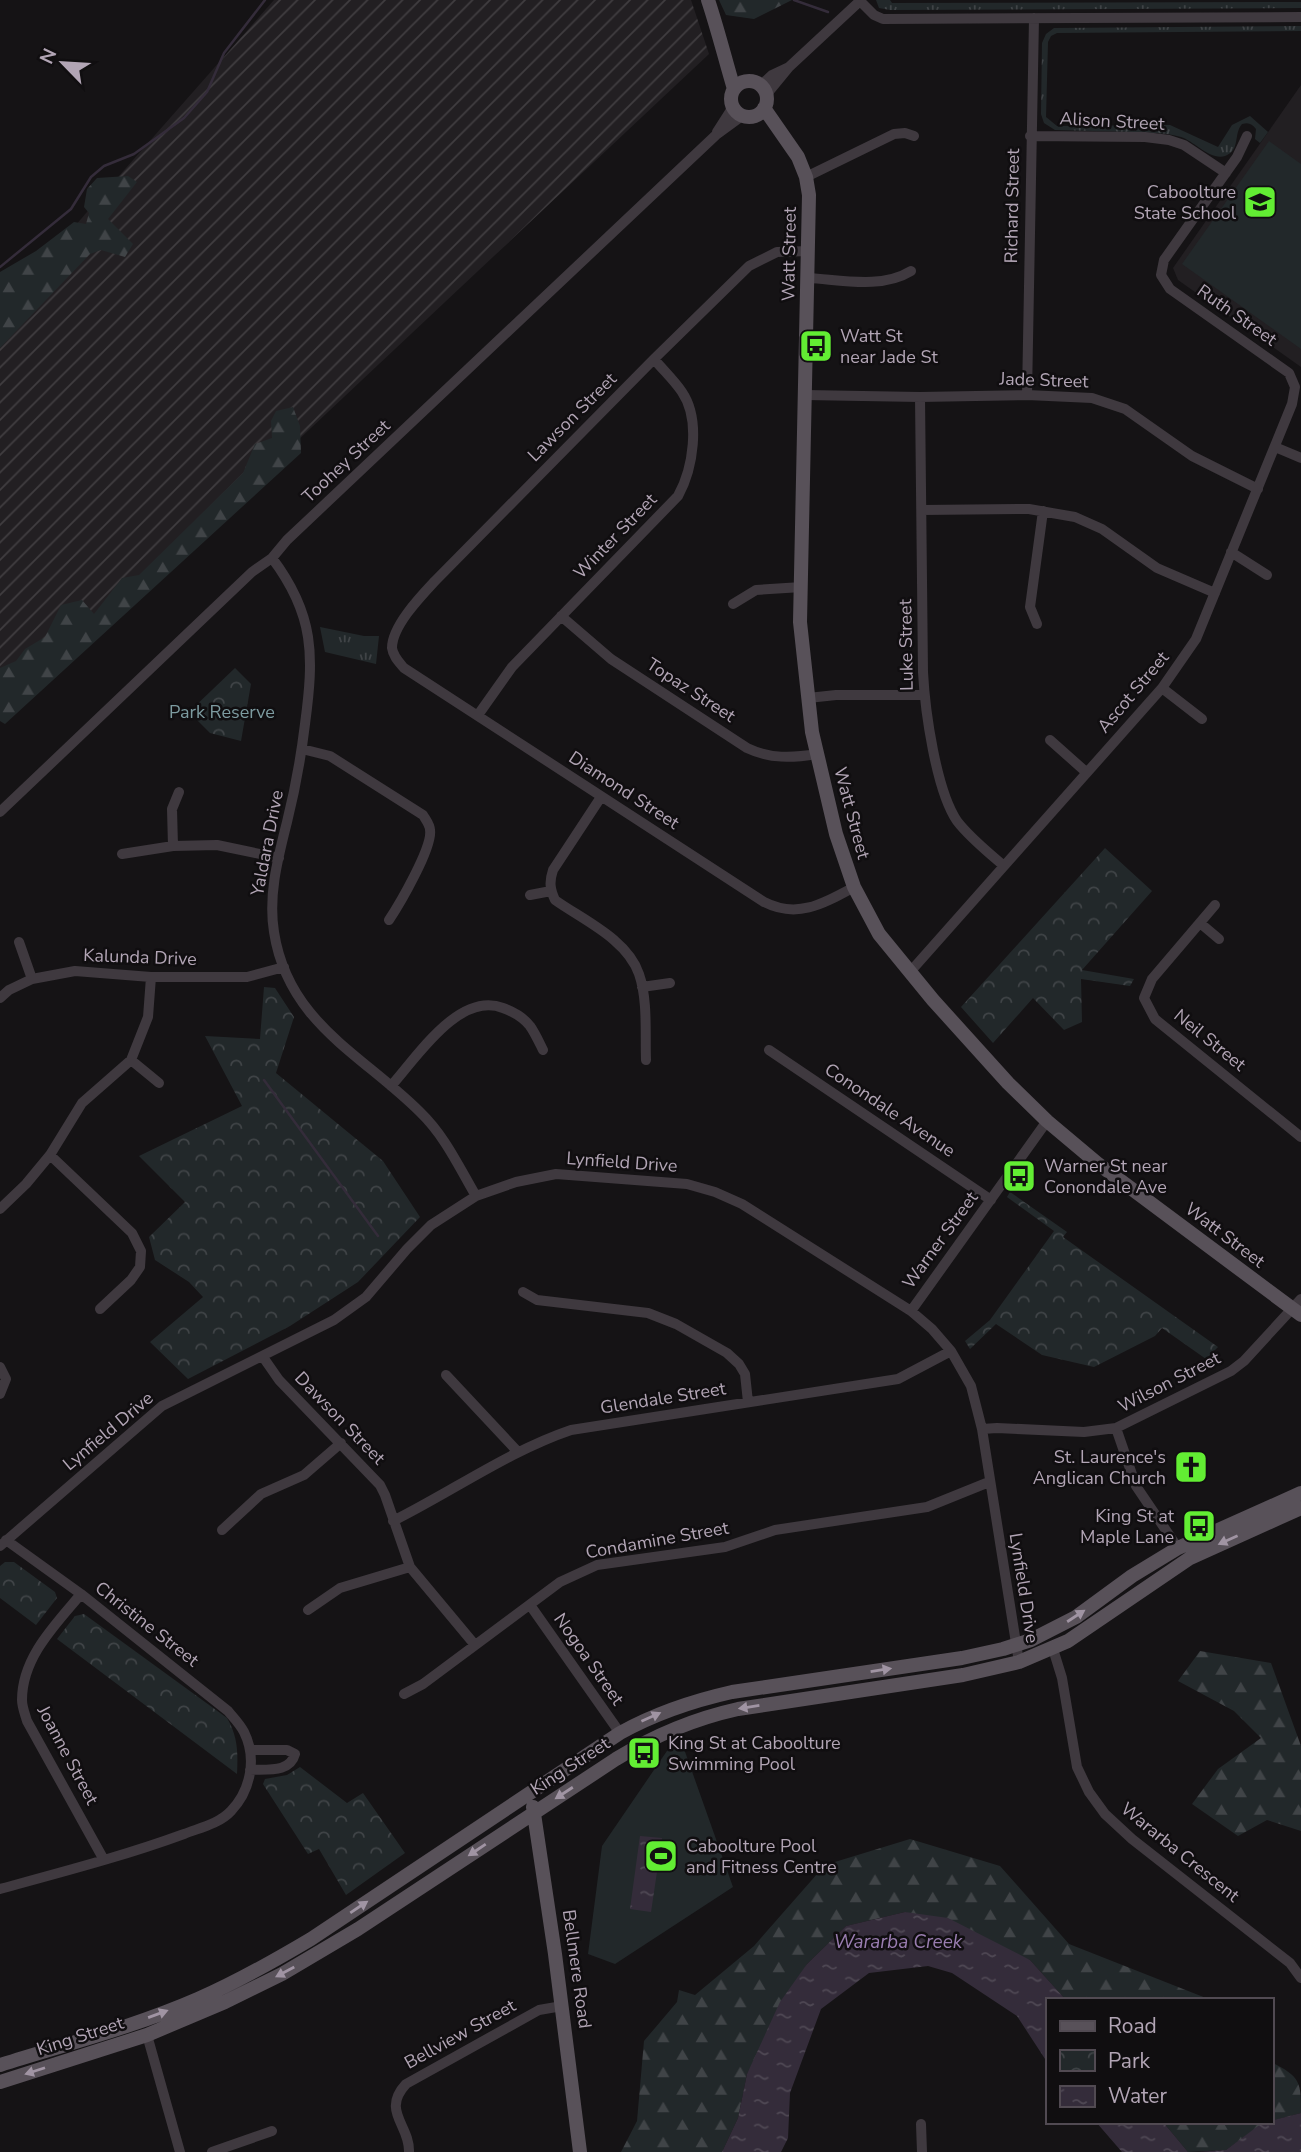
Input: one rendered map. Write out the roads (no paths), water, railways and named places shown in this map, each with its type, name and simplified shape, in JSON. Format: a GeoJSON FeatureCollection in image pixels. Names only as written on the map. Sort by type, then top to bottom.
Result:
{"type":"FeatureCollection","features":[{"type":"Feature","properties":{"kind":"main road"},"geometry":{"type":"LineString","coordinates":[[708,0],[726,61],[739,85]]}},
{"type":"Feature","properties":{"kind":"main road"},"geometry":{"type":"LineString","coordinates":[[752,82],[753,105],[731,97],[739,85],[752,82]]}},
{"type":"Feature","properties":{"kind":"main road","name":"Watt Street"},"geometry":{"type":"LineString","coordinates":[[753,105],[793,149],[806,177],[810,212],[800,622],[817,754],[836,834],[854,887],[879,934],[910,972],[1008,1083],[1047,1121],[1097,1163],[1298,1308]]}},
{"type":"Feature","properties":{"kind":"main road","name":"King Street"},"geometry":{"type":"LineString","coordinates":[[0,2064],[196,2000],[269,1964],[620,1734],[653,1716],[698,1700],[732,1692],[962,1658],[1015,1646],[1065,1623],[1132,1576],[1178,1548],[1301,1493]]}},
{"type":"Feature","properties":{"kind":"main road","name":"King Street"},"geometry":{"type":"LineString","coordinates":[[0,2082],[147,2035],[249,1991],[315,1955],[616,1759],[668,1730],[729,1711],[963,1675],[1019,1662],[1053,1649],[1093,1625],[1190,1558],[1301,1508]]}},
{"type":"Feature","properties":{"kind":"main road"},"geometry":{"type":"LineString","coordinates":[[813,1681],[816,1697]]}},
{"type":"Feature","properties":{"kind":"main road","name":"Bellmere Road"},"geometry":{"type":"LineString","coordinates":[[531,1793],[580,2152]]}},
{"type":"Feature","properties":{"kind":"street"},"geometry":{"type":"LineString","coordinates":[[861,1],[874,15],[883,19],[1301,17]]}},
{"type":"Feature","properties":{"kind":"street","name":"Toohey Street"},"geometry":{"type":"LineString","coordinates":[[0,812],[251,572],[272,558],[287,540],[861,1]]}},
{"type":"Feature","properties":{"kind":"street","name":"Richard Street"},"geometry":{"type":"LineString","coordinates":[[1027,395],[1034,18]]}},
{"type":"Feature","properties":{"kind":"street"},"geometry":{"type":"LineString","coordinates":[[806,177],[894,135],[905,133],[914,136]]}},
{"type":"Feature","properties":{"kind":"street","name":"Alison Street"},"geometry":{"type":"LineString","coordinates":[[1030,136],[1145,137],[1169,140],[1184,145],[1226,173]]}},
{"type":"Feature","properties":{"kind":"street","name":"Ruth Street"},"geometry":{"type":"LineString","coordinates":[[1247,136],[1226,173],[1164,260],[1156,276],[1170,289],[1281,367],[1295,382]]}},
{"type":"Feature","properties":{"kind":"street","name":"Lawson Street"},"geometry":{"type":"LineString","coordinates":[[392,649],[395,635],[411,607],[435,580],[654,359],[757,261],[777,252],[809,251]]}},
{"type":"Feature","properties":{"kind":"street"},"geometry":{"type":"LineString","coordinates":[[809,278],[883,281],[901,278],[911,271]]}},
{"type":"Feature","properties":{"kind":"street","name":"Winter Street"},"geometry":{"type":"LineString","coordinates":[[478,715],[512,667],[678,496],[687,480],[693,448],[690,412],[684,394],[654,359]]}},
{"type":"Feature","properties":{"kind":"street","name":"Ascot Street"},"geometry":{"type":"LineString","coordinates":[[910,972],[1162,688],[1196,639],[1292,404],[1295,382]]}},
{"type":"Feature","properties":{"kind":"street","name":"Jade Street"},"geometry":{"type":"LineString","coordinates":[[805,395],[1071,396],[1109,402],[1144,421],[1192,456],[1258,489]]}},
{"type":"Feature","properties":{"kind":"street","name":"Luke Street"},"geometry":{"type":"LineString","coordinates":[[920,397],[926,715],[947,802],[970,836],[1004,866]]}},
{"type":"Feature","properties":{"kind":"street"},"geometry":{"type":"LineString","coordinates":[[1275,447],[1301,458]]}},
{"type":"Feature","properties":{"kind":"street"},"geometry":{"type":"LineString","coordinates":[[922,510],[1043,510],[1075,517],[1090,522],[1157,568],[1215,593]]}},
{"type":"Feature","properties":{"kind":"street"},"geometry":{"type":"LineString","coordinates":[[1037,624],[1030,607],[1043,510]]}},
{"type":"Feature","properties":{"kind":"street"},"geometry":{"type":"LineString","coordinates":[[1231,552],[1267,575]]}},
{"type":"Feature","properties":{"kind":"street","name":"Yaldara Drive"},"geometry":{"type":"LineString","coordinates":[[272,558],[299,603],[309,638],[312,672],[302,749],[273,888],[274,933],[284,967],[298,998],[323,1030],[420,1112],[446,1143],[476,1196]]}},
{"type":"Feature","properties":{"kind":"street"},"geometry":{"type":"LineString","coordinates":[[733,604],[756,590],[802,587]]}},
{"type":"Feature","properties":{"kind":"street","name":"Topaz Street"},"geometry":{"type":"LineString","coordinates":[[561,616],[611,659],[747,748],[782,758],[817,754]]}},
{"type":"Feature","properties":{"kind":"street","name":"Diamond Street"},"geometry":{"type":"LineString","coordinates":[[392,649],[404,668],[764,902],[781,910],[803,909],[854,887]]}},
{"type":"Feature","properties":{"kind":"street"},"geometry":{"type":"LineString","coordinates":[[1162,688],[1202,719]]}},
{"type":"Feature","properties":{"kind":"street"},"geometry":{"type":"LineString","coordinates":[[808,698],[836,695],[924,695]]}},
{"type":"Feature","properties":{"kind":"street"},"geometry":{"type":"LineString","coordinates":[[1050,740],[1086,772]]}},
{"type":"Feature","properties":{"kind":"street"},"geometry":{"type":"LineString","coordinates":[[302,749],[330,756],[423,816],[428,824],[431,832],[426,847],[402,901],[389,920]]}},
{"type":"Feature","properties":{"kind":"street"},"geometry":{"type":"LineString","coordinates":[[173,846],[172,809],[179,792]]}},
{"type":"Feature","properties":{"kind":"street"},"geometry":{"type":"LineString","coordinates":[[601,797],[553,870],[551,891],[555,900],[623,948],[633,960],[642,987],[646,1060]]}},
{"type":"Feature","properties":{"kind":"street"},"geometry":{"type":"LineString","coordinates":[[122,854],[173,846],[232,846],[279,858]]}},
{"type":"Feature","properties":{"kind":"street"},"geometry":{"type":"LineString","coordinates":[[530,895],[551,891]]}},
{"type":"Feature","properties":{"kind":"street","name":"Neil Street"},"geometry":{"type":"LineString","coordinates":[[1215,905],[1152,979],[1144,998],[1156,1019],[1301,1137]]}},
{"type":"Feature","properties":{"kind":"street"},"geometry":{"type":"LineString","coordinates":[[1200,923],[1219,939]]}},
{"type":"Feature","properties":{"kind":"street"},"geometry":{"type":"LineString","coordinates":[[19,942],[32,979]]}},
{"type":"Feature","properties":{"kind":"street","name":"Kalunda Drive"},"geometry":{"type":"LineString","coordinates":[[0,998],[9,990],[32,979],[75,971],[151,977],[247,977],[284,967]]}},
{"type":"Feature","properties":{"kind":"street"},"geometry":{"type":"LineString","coordinates":[[0,1209],[50,1155],[82,1103],[131,1060],[148,1017],[151,977]]}},
{"type":"Feature","properties":{"kind":"street"},"geometry":{"type":"LineString","coordinates":[[642,987],[670,983]]}},
{"type":"Feature","properties":{"kind":"street"},"geometry":{"type":"LineString","coordinates":[[391,1086],[447,1024],[470,1007],[496,1006],[517,1014],[530,1025],[543,1050]]}},
{"type":"Feature","properties":{"kind":"street","name":"Conondale Avenue"},"geometry":{"type":"LineString","coordinates":[[769,1050],[991,1200]]}},
{"type":"Feature","properties":{"kind":"street"},"geometry":{"type":"LineString","coordinates":[[131,1060],[159,1083]]}},
{"type":"Feature","properties":{"kind":"street","name":"Warner Street"},"geometry":{"type":"LineString","coordinates":[[911,1311],[1047,1121]]}},
{"type":"Feature","properties":{"kind":"street"},"geometry":{"type":"LineString","coordinates":[[50,1155],[132,1233],[141,1251],[140,1267],[131,1280],[100,1310]]}},
{"type":"Feature","properties":{"kind":"street","name":"Lynfield Drive"},"geometry":{"type":"LineString","coordinates":[[3,1543],[162,1406],[318,1330],[350,1310],[375,1287],[418,1236],[444,1215],[476,1196],[516,1182],[556,1174],[687,1184],[742,1205],[911,1311],[932,1329],[951,1351],[971,1386],[982,1429],[1019,1662]]}},
{"type":"Feature","properties":{"kind":"street"},"geometry":{"type":"LineString","coordinates":[[523,1292],[537,1300],[648,1313],[676,1324],[727,1353],[739,1364],[744,1374],[748,1402]]}},
{"type":"Feature","properties":{"kind":"street","name":"Wilson Street"},"geometry":{"type":"LineString","coordinates":[[982,1429],[997,1427],[1084,1432],[1116,1428],[1231,1371],[1298,1308]]}},
{"type":"Feature","properties":{"kind":"street","name":"Glendale Street"},"geometry":{"type":"LineString","coordinates":[[393,1521],[518,1452],[571,1430],[898,1379],[951,1351]]}},
{"type":"Feature","properties":{"kind":"street","name":"Dawson Street"},"geometry":{"type":"LineString","coordinates":[[263,1357],[279,1380],[380,1485],[410,1567],[475,1645]]}},
{"type":"Feature","properties":{"kind":"street"},"geometry":{"type":"LineString","coordinates":[[0,1367],[5,1378],[0,1394]]}},
{"type":"Feature","properties":{"kind":"street"},"geometry":{"type":"LineString","coordinates":[[446,1375],[518,1452]]}},
{"type":"Feature","properties":{"kind":"street"},"geometry":{"type":"LineString","coordinates":[[1116,1428],[1136,1486],[1165,1525],[1178,1548]]}},
{"type":"Feature","properties":{"kind":"street"},"geometry":{"type":"LineString","coordinates":[[222,1530],[261,1494],[304,1475],[341,1443]]}},
{"type":"Feature","properties":{"kind":"street","name":"Condamine Street"},"geometry":{"type":"LineString","coordinates":[[404,1694],[423,1684],[560,1582],[597,1565],[725,1548],[775,1530],[927,1507],[989,1482]]}},
{"type":"Feature","properties":{"kind":"street","name":"Christine Street"},"geometry":{"type":"LineString","coordinates":[[0,1889],[145,1848],[215,1822],[231,1812],[244,1791],[252,1756],[244,1731],[228,1711],[81,1594],[3,1543]]}},
{"type":"Feature","properties":{"kind":"street"},"geometry":{"type":"LineString","coordinates":[[308,1610],[326,1596],[353,1582],[410,1567]]}},
{"type":"Feature","properties":{"kind":"street","name":"Joanne Street"},"geometry":{"type":"LineString","coordinates":[[81,1594],[41,1643],[25,1676],[22,1701],[27,1721],[104,1860]]}},
{"type":"Feature","properties":{"kind":"street","name":"Nogoa Street"},"geometry":{"type":"LineString","coordinates":[[530,1605],[620,1734]]}},
{"type":"Feature","properties":{"kind":"street","name":"Wararba Crescent"},"geometry":{"type":"LineString","coordinates":[[1053,1649],[1062,1678],[1077,1767],[1089,1792],[1105,1814],[1132,1839],[1290,1964],[1301,1978]]}},
{"type":"Feature","properties":{"kind":"street"},"geometry":{"type":"LineString","coordinates":[[250,1750],[287,1750],[295,1754],[293,1762],[286,1767],[250,1770]]}},
{"type":"Feature","properties":{"kind":"street","name":"Bellview Street"},"geometry":{"type":"LineString","coordinates":[[409,2152],[410,2142],[396,2114],[396,2101],[406,2084],[539,2010],[562,2006]]}},
{"type":"Feature","properties":{"kind":"street"},"geometry":{"type":"LineString","coordinates":[[147,2035],[180,2152]]}},
{"type":"Feature","properties":{"kind":"street"},"geometry":{"type":"LineString","coordinates":[[921,2124],[922,2152]]}},
{"type":"Feature","properties":{"kind":"street"},"geometry":{"type":"LineString","coordinates":[[212,2152],[272,2131]]}},
{"type":"Feature","properties":{"kind":"water"},"geometry":{"type":"Polygon","coordinates":[[[640,1836],[662,1838],[651,1912],[630,1909],[640,1836]]]}},
{"type":"Feature","properties":{"kind":"water","name":"Wararba Creek"},"geometry":{"type":"Polygon","coordinates":[[[905,1912],[948,1918],[1030,1960],[1064,1998],[1046,1998],[1046,2060],[1017,2016],[952,1973],[928,1966],[869,1973],[821,2009],[790,2093],[788,2138],[781,2152],[722,2152],[738,2118],[747,2074],[780,2002],[807,1964],[846,1926],[905,1912]]]}},
{"type":"Feature","properties":{"kind":"water"},"geometry":{"type":"Polygon","coordinates":[[[1301,2113],[1301,2152],[1198,2152],[1226,2150],[1261,2124],[1273,2124],[1273,2120],[1301,2113]]]}},
{"type":"Feature","properties":{"kind":"water"},"geometry":{"type":"Polygon","coordinates":[[[1098,2124],[1165,2124],[1188,2152],[1122,2152],[1098,2124]]]}},
{"type":"Feature","properties":{"kind":"waterway"},"geometry":{"type":"LineString","coordinates":[[0,267],[71,209],[91,177],[104,166],[134,154],[184,118],[207,92],[224,53],[265,0]]}},
{"type":"Feature","properties":{"kind":"waterway"},"geometry":{"type":"LineString","coordinates":[[794,0],[828,12]]}},
{"type":"Feature","properties":{"kind":"waterway"},"geometry":{"type":"LineString","coordinates":[[264,1080],[378,1236]]}},
{"type":"Feature","properties":{"kind":"place","name":"Caboolture State School"},"geometry":{"type":"Point","coordinates":[1260,202]}},
{"type":"Feature","properties":{"kind":"place","name":"Watt St near Jade St"},"geometry":{"type":"Point","coordinates":[816,346]}},
{"type":"Feature","properties":{"kind":"place","name":"Warner St near Conondale Ave"},"geometry":{"type":"Point","coordinates":[1019,1176]}},
{"type":"Feature","properties":{"kind":"place","name":"St. Laurence's Anglican Church"},"geometry":{"type":"Point","coordinates":[1191,1467]}},
{"type":"Feature","properties":{"kind":"place","name":"King St at Maple Lane"},"geometry":{"type":"Point","coordinates":[1199,1526]}},
{"type":"Feature","properties":{"kind":"place","name":"King St at Caboolture Swimming Pool"},"geometry":{"type":"Point","coordinates":[644,1753]}},
{"type":"Feature","properties":{"kind":"place","name":"Caboolture Pool and Fitness Centre"},"geometry":{"type":"Point","coordinates":[661,1856]}},
{"type":"Feature","properties":{"kind":"park label","name":"Park Reserve"},"geometry":{"type":"Point","coordinates":[222,712]}}]}
